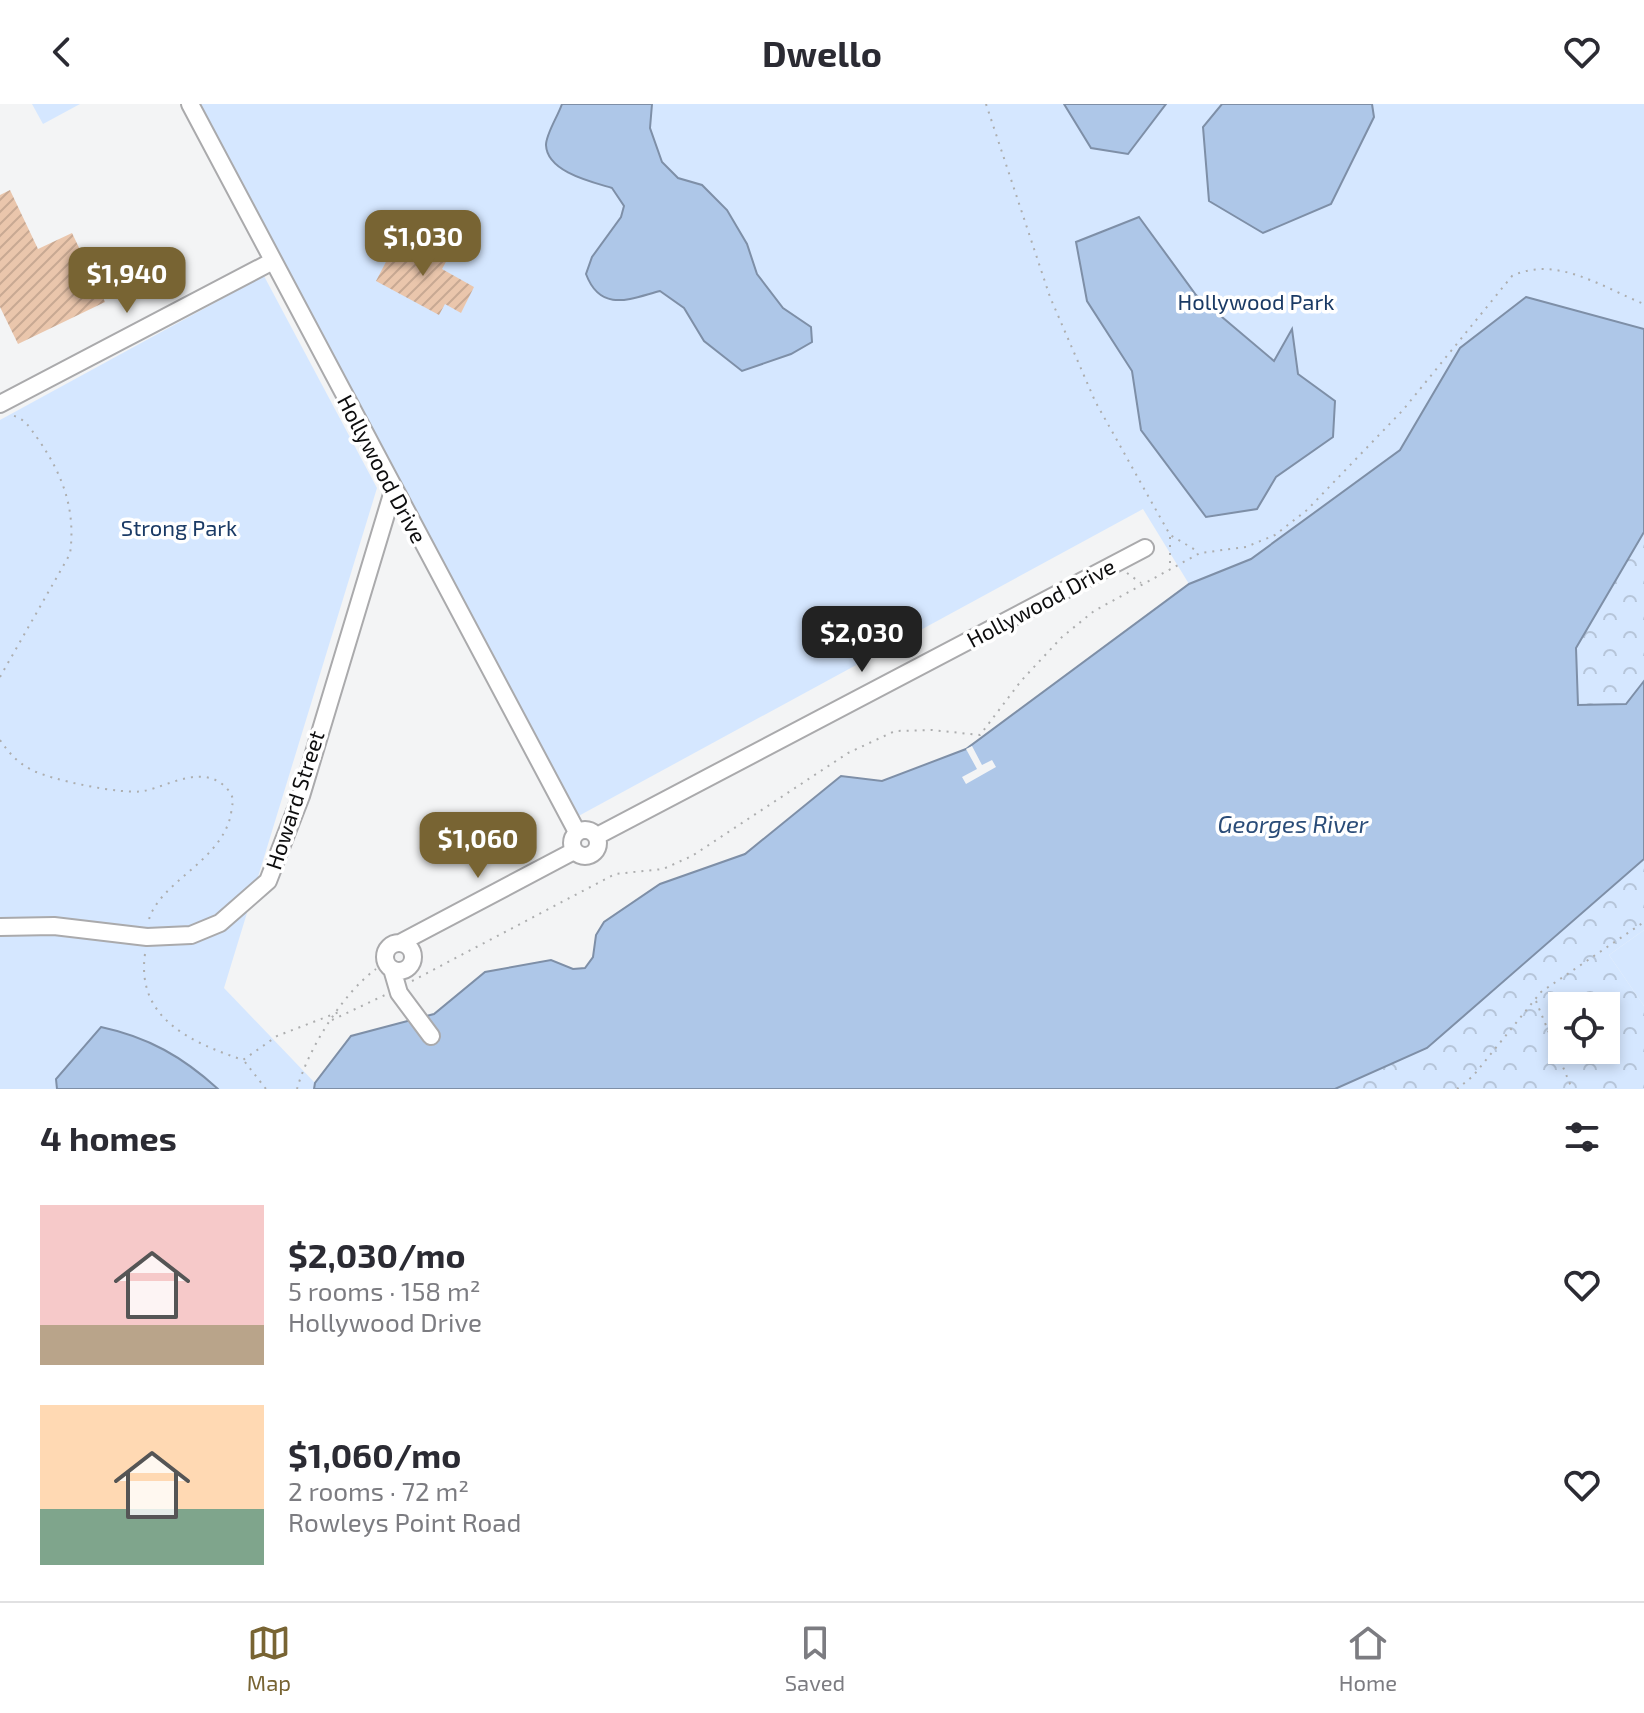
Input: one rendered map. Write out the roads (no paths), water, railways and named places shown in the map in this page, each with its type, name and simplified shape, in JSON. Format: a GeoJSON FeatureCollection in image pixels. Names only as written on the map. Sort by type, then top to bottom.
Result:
{"type":"FeatureCollection","features":[{"type":"Feature","properties":{"kind":"street","name":"Hollywood Drive"},"geometry":{"type":"LineString","coordinates":[[190,104],[393,491],[577,832]]}},
{"type":"Feature","properties":{"kind":"street"},"geometry":{"type":"LineString","coordinates":[[0,404],[273,261]]}},
{"type":"Feature","properties":{"kind":"street","name":"Howard Street"},"geometry":{"type":"LineString","coordinates":[[0,927],[54,926],[147,937],[191,935],[220,923],[268,881],[301,796],[393,491]]}},
{"type":"Feature","properties":{"kind":"street","name":"Hollywood Drive"},"geometry":{"type":"LineString","coordinates":[[597,836],[1145,548]]}},
{"type":"Feature","properties":{"kind":"street"},"geometry":{"type":"LineString","coordinates":[[586,829],[597,836],[597,849],[591,855],[582,856],[574,851],[571,843],[577,832],[586,829]]}},
{"type":"Feature","properties":{"kind":"street"},"geometry":{"type":"LineString","coordinates":[[431,1036],[397,989],[389,965],[405,970],[412,964],[411,950],[400,943],[574,851]]}},
{"type":"Feature","properties":{"kind":"water"},"geometry":{"type":"Polygon","coordinates":[[[562,104],[652,104],[650,128],[662,162],[678,178],[702,185],[727,210],[747,244],[757,274],[783,308],[811,327],[812,342],[791,354],[742,371],[704,341],[684,308],[660,291],[618,300],[600,295],[586,274],[592,257],[621,217],[624,206],[612,188],[562,169],[548,154],[546,145],[550,130],[562,104]]]}},
{"type":"Feature","properties":{"kind":"water"},"geometry":{"type":"Polygon","coordinates":[[[1064,104],[1166,104],[1128,154],[1091,148],[1064,104]]]}},
{"type":"Feature","properties":{"kind":"water"},"geometry":{"type":"Polygon","coordinates":[[[1222,104],[1372,104],[1374,117],[1331,204],[1263,233],[1209,201],[1203,127],[1222,104]]]}},
{"type":"Feature","properties":{"kind":"water"},"geometry":{"type":"Polygon","coordinates":[[[1139,217],[1196,295],[1274,361],[1292,329],[1298,374],[1335,401],[1333,437],[1276,477],[1257,509],[1206,517],[1141,430],[1132,371],[1087,301],[1076,242],[1139,217]]]}},
{"type":"Feature","properties":{"kind":"water","name":"Georges River"},"geometry":{"type":"Polygon","coordinates":[[[1526,297],[1644,329],[1644,532],[1576,648],[1578,705],[1626,704],[1644,681],[1644,859],[1427,1048],[1335,1089],[314,1089],[315,1083],[351,1036],[434,1014],[485,972],[551,960],[573,969],[585,968],[593,957],[596,935],[604,922],[660,884],[745,854],[841,776],[882,781],[966,749],[1189,584],[1251,559],[1400,450],[1460,348],[1526,297]]]}},
{"type":"Feature","properties":{"kind":"water"},"geometry":{"type":"Polygon","coordinates":[[[101,1027],[134,1036],[164,1050],[192,1067],[218,1089],[57,1089],[56,1079],[101,1027]]]}},
{"type":"Feature","properties":{"kind":"park label","name":"Hollywood Park"},"geometry":{"type":"Point","coordinates":[1256,302]}},
{"type":"Feature","properties":{"kind":"park label","name":"Strong Park"},"geometry":{"type":"Point","coordinates":[179,528]}}]}
